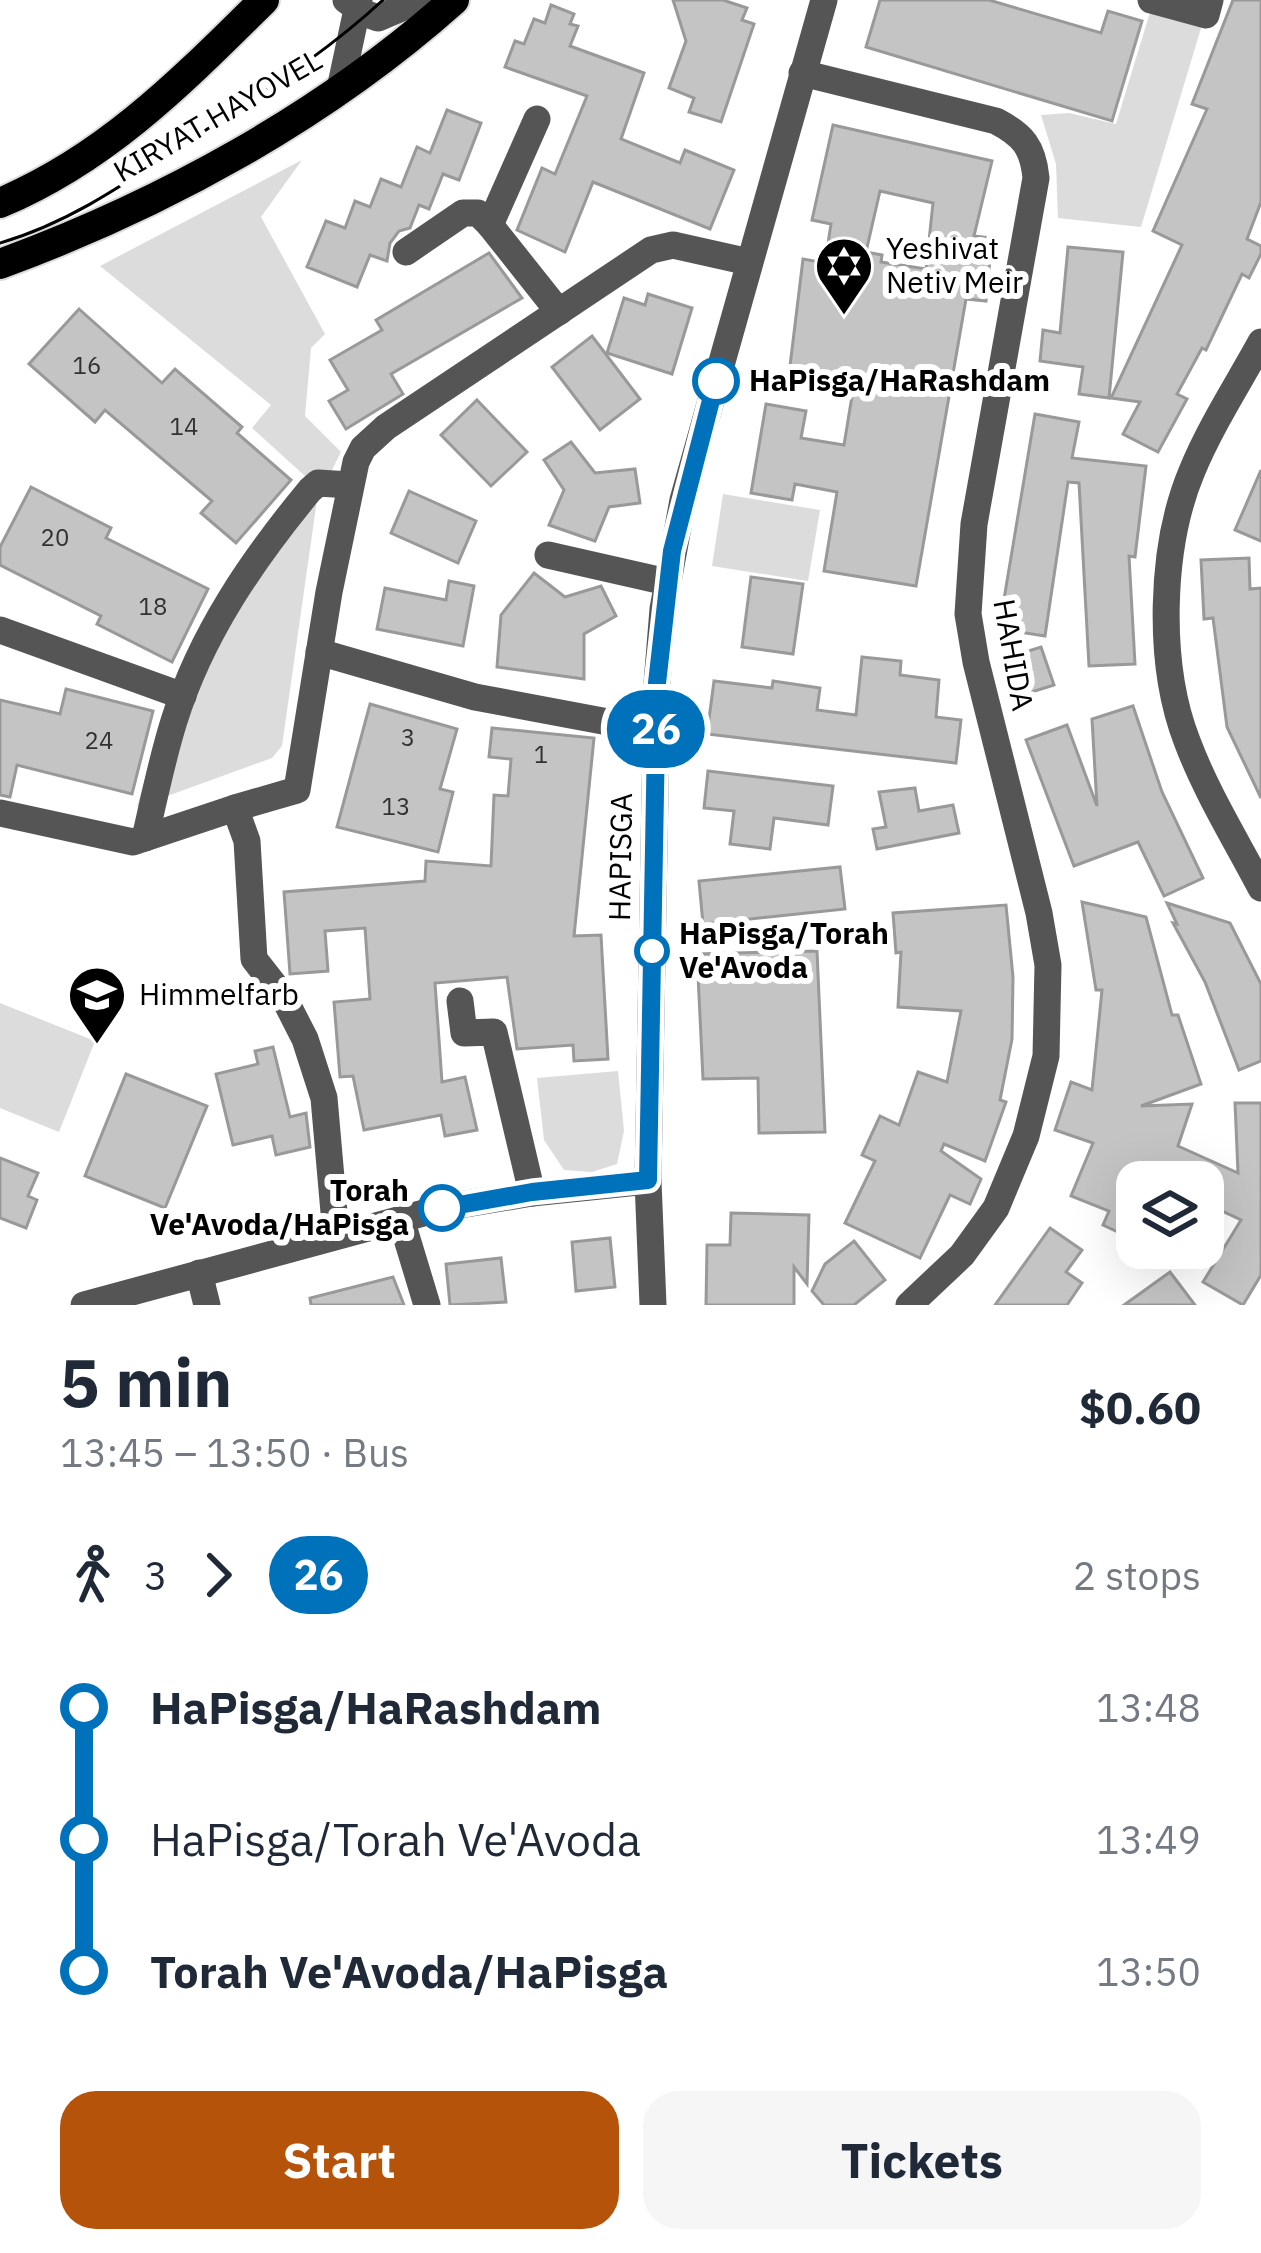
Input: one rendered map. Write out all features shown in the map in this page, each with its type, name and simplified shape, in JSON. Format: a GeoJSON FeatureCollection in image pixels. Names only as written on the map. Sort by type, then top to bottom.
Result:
{"type":"FeatureCollection","features":[{"type":"Feature","properties":{"kind":"main road","name":"KIRYAT HAYOVEL"},"geometry":{"type":"LineString","coordinates":[[0,202],[62,174],[129,128],[264,0]]}},
{"type":"Feature","properties":{"kind":"main road","name":"KIRYAT HAYOVEL"},"geometry":{"type":"LineString","coordinates":[[0,264],[68,239],[214,166],[340,89],[454,0]]}},
{"type":"Feature","properties":{"kind":"street"},"geometry":{"type":"LineString","coordinates":[[340,89],[354,2],[378,18],[420,0]]}},
{"type":"Feature","properties":{"kind":"street","name":"HAPISGA"},"geometry":{"type":"LineString","coordinates":[[653,1305],[648,1180],[656,730],[667,582],[683,500],[824,0]]}},
{"type":"Feature","properties":{"kind":"street"},"geometry":{"type":"LineString","coordinates":[[1151,0],[1206,15],[1210,0]]}},
{"type":"Feature","properties":{"kind":"street","name":"HAHIDA"},"geometry":{"type":"LineString","coordinates":[[802,73],[996,121],[1021,134],[1034,157],[1036,178],[974,524],[968,614],[1045,948],[1046,1055],[1026,1136],[996,1208],[962,1255],[909,1305]]}},
{"type":"Feature","properties":{"kind":"street"},"geometry":{"type":"LineString","coordinates":[[490,225],[537,119]]}},
{"type":"Feature","properties":{"kind":"street"},"geometry":{"type":"LineString","coordinates":[[406,252],[463,213],[478,213],[559,312]]}},
{"type":"Feature","properties":{"kind":"street"},"geometry":{"type":"LineString","coordinates":[[0,813],[133,842],[297,790],[350,485],[362,448],[386,427],[651,250],[674,245],[749,262]]}},
{"type":"Feature","properties":{"kind":"street"},"geometry":{"type":"LineString","coordinates":[[1261,342],[1192,470],[1176,520],[1166,608],[1176,698],[1186,739],[1261,888]]}},
{"type":"Feature","properties":{"kind":"street"},"geometry":{"type":"LineString","coordinates":[[145,838],[183,696],[229,601],[258,554],[318,483],[350,485]]}},
{"type":"Feature","properties":{"kind":"street"},"geometry":{"type":"LineString","coordinates":[[548,555],[667,582]]}},
{"type":"Feature","properties":{"kind":"street"},"geometry":{"type":"LineString","coordinates":[[0,630],[183,696]]}},
{"type":"Feature","properties":{"kind":"street"},"geometry":{"type":"LineString","coordinates":[[319,652],[475,697],[656,730]]}},
{"type":"Feature","properties":{"kind":"street"},"geometry":{"type":"LineString","coordinates":[[235,808],[247,841],[254,959],[283,996],[305,1039],[324,1098],[336,1235]]}},
{"type":"Feature","properties":{"kind":"street"},"geometry":{"type":"LineString","coordinates":[[460,1000],[464,1033],[494,1032],[532,1192]]}},
{"type":"Feature","properties":{"kind":"street"},"geometry":{"type":"LineString","coordinates":[[84,1305],[401,1219],[532,1192],[648,1180]]}},
{"type":"Feature","properties":{"kind":"street"},"geometry":{"type":"LineString","coordinates":[[401,1219],[427,1305]]}},
{"type":"Feature","properties":{"kind":"street"},"geometry":{"type":"LineString","coordinates":[[199,1273],[207,1305]]}},
{"type":"Feature","properties":{"kind":"shaded area"},"geometry":{"type":"Polygon","coordinates":[[[1151,9],[1202,25],[1141,227],[1058,218],[1056,164],[1041,115],[1069,113],[1116,124],[1151,9]]]}},
{"type":"Feature","properties":{"kind":"shaded area"},"geometry":{"type":"Polygon","coordinates":[[[302,160],[261,217],[325,334],[311,348],[305,416],[341,452],[317,500],[282,746],[272,758],[137,807],[174,691],[211,608],[244,554],[306,477],[252,428],[271,405],[100,266],[302,160]]]}},
{"type":"Feature","properties":{"kind":"shaded area"},"geometry":{"type":"Polygon","coordinates":[[[723,494],[820,510],[808,581],[712,566],[723,494]]]}},
{"type":"Feature","properties":{"kind":"shaded area"},"geometry":{"type":"Polygon","coordinates":[[[0,1003],[95,1041],[59,1132],[0,1108],[0,1003]]]}},
{"type":"Feature","properties":{"kind":"shaded area"},"geometry":{"type":"Polygon","coordinates":[[[618,1071],[624,1131],[617,1164],[592,1172],[564,1170],[544,1140],[537,1078],[618,1071]]]}},
{"type":"Feature","properties":{"kind":"building"},"geometry":{"type":"Polygon","coordinates":[[[673,0],[723,0],[747,8],[742,20],[754,24],[721,122],[689,112],[694,98],[669,88],[686,41],[673,0]]]}},
{"type":"Feature","properties":{"kind":"building"},"geometry":{"type":"Polygon","coordinates":[[[880,0],[989,0],[1101,33],[1108,11],[1142,21],[1112,121],[866,47],[880,0]]]}},
{"type":"Feature","properties":{"kind":"building"},"geometry":{"type":"Polygon","coordinates":[[[1233,0],[1261,0],[1261,202],[1247,239],[1261,246],[1261,254],[1249,278],[1242,274],[1206,350],[1202,348],[1177,394],[1187,399],[1158,452],[1123,434],[1140,402],[1111,398],[1182,245],[1153,231],[1207,109],[1192,104],[1233,0]]]}},
{"type":"Feature","properties":{"kind":"building"},"geometry":{"type":"Polygon","coordinates":[[[551,5],[574,14],[570,24],[578,26],[570,46],[644,73],[621,139],[680,163],[685,150],[734,170],[710,229],[593,182],[565,252],[517,230],[542,168],[555,174],[587,96],[505,67],[515,41],[524,44],[534,19],[545,23],[551,5]]]}},
{"type":"Feature","properties":{"kind":"building"},"geometry":{"type":"Polygon","coordinates":[[[447,110],[481,123],[459,180],[443,174],[429,209],[419,205],[410,228],[399,231],[390,243],[387,261],[370,255],[357,287],[307,267],[326,221],[345,228],[355,201],[370,207],[381,179],[401,187],[417,147],[430,153],[447,110]]]}},
{"type":"Feature","properties":{"kind":"building"},"geometry":{"type":"Polygon","coordinates":[[[833,125],[992,161],[974,236],[992,238],[986,301],[966,299],[916,586],[824,571],[837,492],[795,484],[792,500],[751,493],[766,404],[806,411],[801,438],[844,445],[852,396],[805,388],[808,369],[790,366],[803,259],[825,263],[831,224],[812,220],[833,125]],[[880,191],[866,252],[882,255],[881,262],[926,269],[933,203],[880,191]]]}},
{"type":"Feature","properties":{"kind":"building"},"geometry":{"type":"Polygon","coordinates":[[[1068,247],[1123,252],[1109,398],[1079,394],[1083,367],[1040,361],[1043,330],[1060,333],[1068,247]]]}},
{"type":"Feature","properties":{"kind":"building"},"geometry":{"type":"Polygon","coordinates":[[[489,253],[522,298],[391,374],[403,394],[346,429],[329,401],[348,390],[330,360],[382,330],[376,320],[489,253]]]}},
{"type":"Feature","properties":{"kind":"building"},"geometry":{"type":"Polygon","coordinates":[[[648,294],[692,308],[672,374],[607,353],[624,298],[645,305],[648,294]]]}},
{"type":"Feature","properties":{"kind":"building"},"geometry":{"type":"Polygon","coordinates":[[[79,309],[162,383],[175,369],[242,427],[237,433],[291,480],[236,543],[201,513],[212,501],[105,410],[95,422],[29,364],[79,309]]]}},
{"type":"Feature","properties":{"kind":"building"},"geometry":{"type":"Polygon","coordinates":[[[592,336],[640,399],[600,430],[552,367],[592,336]]]}},
{"type":"Feature","properties":{"kind":"building"},"geometry":{"type":"Polygon","coordinates":[[[477,400],[527,452],[491,486],[441,435],[477,400]]]}},
{"type":"Feature","properties":{"kind":"building"},"geometry":{"type":"Polygon","coordinates":[[[1035,414],[1079,422],[1072,458],[1146,466],[1135,557],[1129,556],[1135,664],[1089,666],[1079,483],[1068,482],[1045,636],[999,629],[1035,414]]]}},
{"type":"Feature","properties":{"kind":"building"},"geometry":{"type":"Polygon","coordinates":[[[571,442],[595,473],[635,469],[640,503],[609,507],[595,541],[549,525],[564,490],[544,460],[571,442]]]}},
{"type":"Feature","properties":{"kind":"building"},"geometry":{"type":"Polygon","coordinates":[[[1261,470],[1261,541],[1235,530],[1261,470]]]}},
{"type":"Feature","properties":{"kind":"building"},"geometry":{"type":"Polygon","coordinates":[[[31,487],[111,528],[106,538],[208,589],[172,662],[97,624],[101,616],[0,565],[0,547],[31,487]]]}},
{"type":"Feature","properties":{"kind":"building"},"geometry":{"type":"Polygon","coordinates":[[[409,491],[476,521],[458,563],[391,533],[409,491]]]}},
{"type":"Feature","properties":{"kind":"building"},"geometry":{"type":"Polygon","coordinates":[[[1249,558],[1250,589],[1261,588],[1261,798],[1227,727],[1213,618],[1204,619],[1201,560],[1249,558]]]}},
{"type":"Feature","properties":{"kind":"building"},"geometry":{"type":"Polygon","coordinates":[[[534,573],[565,597],[601,586],[616,616],[584,634],[584,679],[497,667],[501,615],[534,573]]]}},
{"type":"Feature","properties":{"kind":"building"},"geometry":{"type":"Polygon","coordinates":[[[751,577],[803,584],[793,654],[742,647],[751,577]]]}},
{"type":"Feature","properties":{"kind":"building"},"geometry":{"type":"Polygon","coordinates":[[[449,581],[474,586],[463,646],[377,629],[385,588],[446,600],[449,581]]]}},
{"type":"Feature","properties":{"kind":"building"},"geometry":{"type":"Polygon","coordinates":[[[1041,647],[1054,685],[1013,698],[1000,660],[1041,647]]]}},
{"type":"Feature","properties":{"kind":"building"},"geometry":{"type":"Polygon","coordinates":[[[862,657],[901,661],[900,675],[939,680],[936,717],[961,720],[956,763],[707,734],[714,681],[772,688],[773,681],[820,688],[817,710],[856,715],[862,657]]]}},
{"type":"Feature","properties":{"kind":"building"},"geometry":{"type":"Polygon","coordinates":[[[66,689],[153,711],[132,794],[17,765],[10,797],[0,795],[0,700],[60,714],[66,689]]]}},
{"type":"Feature","properties":{"kind":"building"},"geometry":{"type":"Polygon","coordinates":[[[370,704],[457,729],[440,789],[453,792],[438,852],[337,827],[370,704]]]}},
{"type":"Feature","properties":{"kind":"building"},"geometry":{"type":"Polygon","coordinates":[[[1133,706],[1162,792],[1203,878],[1164,896],[1138,842],[1074,866],[1026,740],[1067,725],[1097,806],[1092,719],[1133,706]]]}},
{"type":"Feature","properties":{"kind":"building"},"geometry":{"type":"Polygon","coordinates":[[[492,728],[594,738],[574,936],[601,935],[608,1059],[574,1061],[573,1045],[517,1049],[507,977],[435,983],[442,1082],[465,1077],[477,1130],[445,1136],[441,1115],[364,1130],[353,1076],[340,1077],[334,1002],[370,999],[365,928],[325,931],[328,971],[290,974],[284,892],[425,881],[426,861],[491,866],[494,795],[508,796],[511,759],[489,757],[492,728]]]}},
{"type":"Feature","properties":{"kind":"building"},"geometry":{"type":"Polygon","coordinates":[[[708,771],[833,786],[828,825],[774,818],[770,849],[730,844],[734,811],[704,808],[708,771]]]}},
{"type":"Feature","properties":{"kind":"building"},"geometry":{"type":"Polygon","coordinates":[[[915,788],[919,811],[953,805],[959,833],[877,849],[873,829],[886,827],[879,792],[915,788]]]}},
{"type":"Feature","properties":{"kind":"building"},"geometry":{"type":"Polygon","coordinates":[[[840,867],[845,909],[703,924],[699,881],[840,867]]]}},
{"type":"Feature","properties":{"kind":"building"},"geometry":{"type":"Polygon","coordinates":[[[1082,902],[1146,917],[1172,1015],[1178,1015],[1201,1084],[1141,1106],[1192,1104],[1178,1146],[1211,1161],[1116,1161],[1116,1231],[1103,1225],[1109,1211],[1071,1196],[1093,1143],[1055,1130],[1071,1082],[1092,1090],[1102,990],[1096,990],[1082,902]]]}},
{"type":"Feature","properties":{"kind":"building"},"geometry":{"type":"Polygon","coordinates":[[[1167,903],[1230,923],[1261,984],[1261,1061],[1239,1070],[1205,982],[1167,903]]]}},
{"type":"Feature","properties":{"kind":"building"},"geometry":{"type":"Polygon","coordinates":[[[1006,905],[1013,977],[1012,1039],[1000,1100],[1006,1102],[985,1161],[944,1144],[941,1151],[981,1179],[970,1204],[950,1195],[920,1258],[845,1223],[875,1161],[862,1155],[880,1116],[899,1125],[918,1072],[947,1082],[961,1011],[898,1007],[901,952],[896,953],[893,913],[1006,905]]]}},
{"type":"Feature","properties":{"kind":"building"},"geometry":{"type":"Polygon","coordinates":[[[817,951],[825,1132],[759,1133],[758,1078],[703,1079],[697,954],[817,951]]]}},
{"type":"Feature","properties":{"kind":"building"},"geometry":{"type":"Polygon","coordinates":[[[273,1047],[290,1117],[306,1113],[310,1147],[276,1155],[272,1136],[233,1145],[216,1074],[258,1064],[255,1051],[273,1047]]]}},
{"type":"Feature","properties":{"kind":"building"},"geometry":{"type":"Polygon","coordinates":[[[126,1074],[207,1106],[165,1208],[85,1176],[126,1074]]]}},
{"type":"Feature","properties":{"kind":"building"},"geometry":{"type":"Polygon","coordinates":[[[1235,1103],[1261,1103],[1261,1275],[1243,1305],[1203,1282],[1211,1269],[1224,1269],[1224,1248],[1241,1220],[1224,1212],[1224,1167],[1238,1173],[1235,1103]]]}},
{"type":"Feature","properties":{"kind":"building"},"geometry":{"type":"Polygon","coordinates":[[[0,1158],[38,1173],[28,1196],[37,1200],[26,1228],[0,1218],[0,1158]]]}},
{"type":"Feature","properties":{"kind":"building"},"geometry":{"type":"Polygon","coordinates":[[[731,1213],[809,1215],[807,1284],[794,1267],[794,1305],[706,1305],[707,1245],[730,1245],[731,1213]]]}},
{"type":"Feature","properties":{"kind":"building"},"geometry":{"type":"Polygon","coordinates":[[[1050,1228],[1082,1250],[1066,1272],[1082,1283],[1067,1305],[995,1305],[1050,1228]]]}},
{"type":"Feature","properties":{"kind":"building"},"geometry":{"type":"Polygon","coordinates":[[[610,1238],[615,1287],[576,1291],[572,1242],[610,1238]]]}},
{"type":"Feature","properties":{"kind":"building"},"geometry":{"type":"Polygon","coordinates":[[[854,1241],[885,1280],[854,1305],[824,1305],[812,1291],[825,1264],[854,1241]]]}},
{"type":"Feature","properties":{"kind":"building"},"geometry":{"type":"Polygon","coordinates":[[[501,1258],[506,1302],[450,1305],[446,1264],[501,1258]]]}},
{"type":"Feature","properties":{"kind":"building"},"geometry":{"type":"Polygon","coordinates":[[[1170,1272],[1195,1305],[1124,1305],[1170,1272]]]}},
{"type":"Feature","properties":{"kind":"building"},"geometry":{"type":"Polygon","coordinates":[[[393,1277],[404,1305],[311,1305],[310,1298],[393,1277]]]}},
{"type":"Feature","properties":{"kind":"tram line"},"geometry":{"type":"LineString","coordinates":[[0,243],[80,210],[130,180],[296,70],[383,0]]}},
{"type":"Feature","properties":{"kind":"bus line","name":"26"},"geometry":{"type":"LineString","coordinates":[[442,1208],[532,1192],[648,1180],[657,683],[663,610],[683,500],[716,381]]}},
{"type":"Feature","properties":{"kind":"place","name":"Yeshivat Netiv Meir"},"geometry":{"type":"Point","coordinates":[844,317]}},
{"type":"Feature","properties":{"kind":"place","name":"HaPisga/HaRashdam"},"geometry":{"type":"Point","coordinates":[716,381]}},
{"type":"Feature","properties":{"kind":"place","name":"HaPisga/Torah Ve'Avoda"},"geometry":{"type":"Point","coordinates":[652,951]}},
{"type":"Feature","properties":{"kind":"place","name":"Himmelfarb"},"geometry":{"type":"Point","coordinates":[97,1046]}},
{"type":"Feature","properties":{"kind":"place","name":"Torah Ve'Avoda/HaPisga"},"geometry":{"type":"Point","coordinates":[442,1208]}}]}
